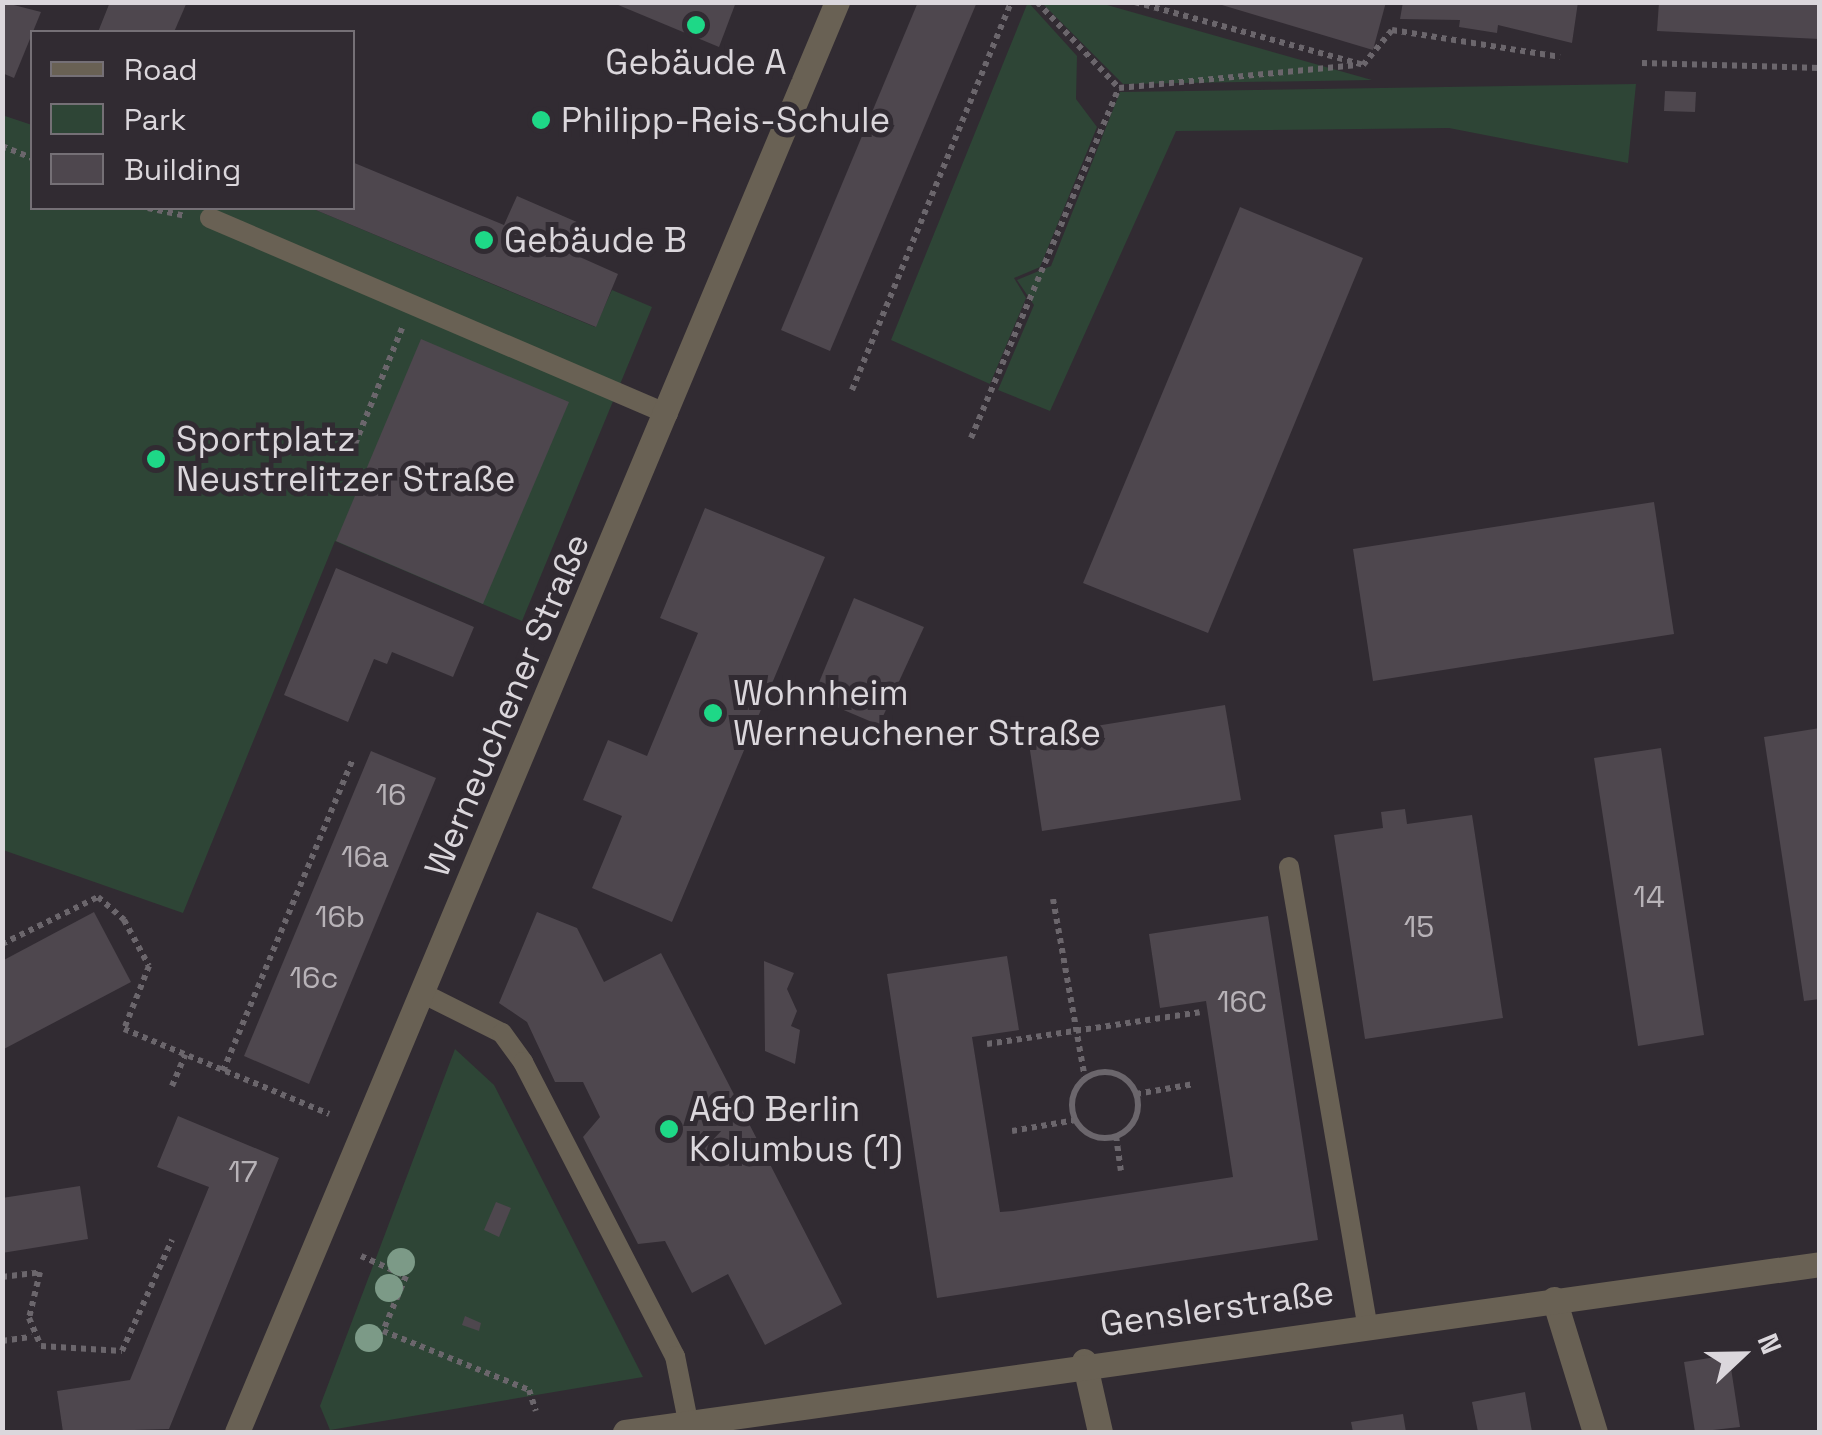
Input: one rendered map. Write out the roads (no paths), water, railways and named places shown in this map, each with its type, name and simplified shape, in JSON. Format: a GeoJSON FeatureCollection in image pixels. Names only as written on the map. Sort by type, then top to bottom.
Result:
{"type":"FeatureCollection","features":[{"type":"Feature","properties":{"kind":"street","name":"Werneuchener Straße"},"geometry":{"type":"LineString","coordinates":[[237,1432],[668,414],[837,2]]}},
{"type":"Feature","properties":{"kind":"street","name":"Genslerstraße"},"geometry":{"type":"LineString","coordinates":[[626,1432],[1084,1361],[1820,1264]]}},
{"type":"Feature","properties":{"kind":"street"},"geometry":{"type":"LineString","coordinates":[[1554,1298],[1595,1432]]}},
{"type":"Feature","properties":{"kind":"street"},"geometry":{"type":"LineString","coordinates":[[1084,1361],[1100,1432]]}},
{"type":"Feature","properties":{"kind":"lane"},"geometry":{"type":"LineString","coordinates":[[210,218],[668,414]]}},
{"type":"Feature","properties":{"kind":"lane"},"geometry":{"type":"LineString","coordinates":[[1289,867],[1367,1324]]}},
{"type":"Feature","properties":{"kind":"lane"},"geometry":{"type":"LineString","coordinates":[[422,993],[502,1032],[523,1062],[675,1356],[688,1421]]}},
{"type":"Feature","properties":{"kind":"place","name":"Gebäude A"},"geometry":{"type":"Point","coordinates":[696,25]}},
{"type":"Feature","properties":{"kind":"place","name":"Philipp-Reis-Schule"},"geometry":{"type":"Point","coordinates":[541,120]}},
{"type":"Feature","properties":{"kind":"place","name":"Gebäude B"},"geometry":{"type":"Point","coordinates":[484,240]}},
{"type":"Feature","properties":{"kind":"place","name":"Sportplatz Neustrelitzer Straße"},"geometry":{"type":"Point","coordinates":[156,459]}},
{"type":"Feature","properties":{"kind":"place","name":"Wohnheim Werneuchener Straße"},"geometry":{"type":"Point","coordinates":[713,713]}},
{"type":"Feature","properties":{"kind":"place","name":"A&O Berlin Kolumbus (1)"},"geometry":{"type":"Point","coordinates":[669,1129]}}]}
